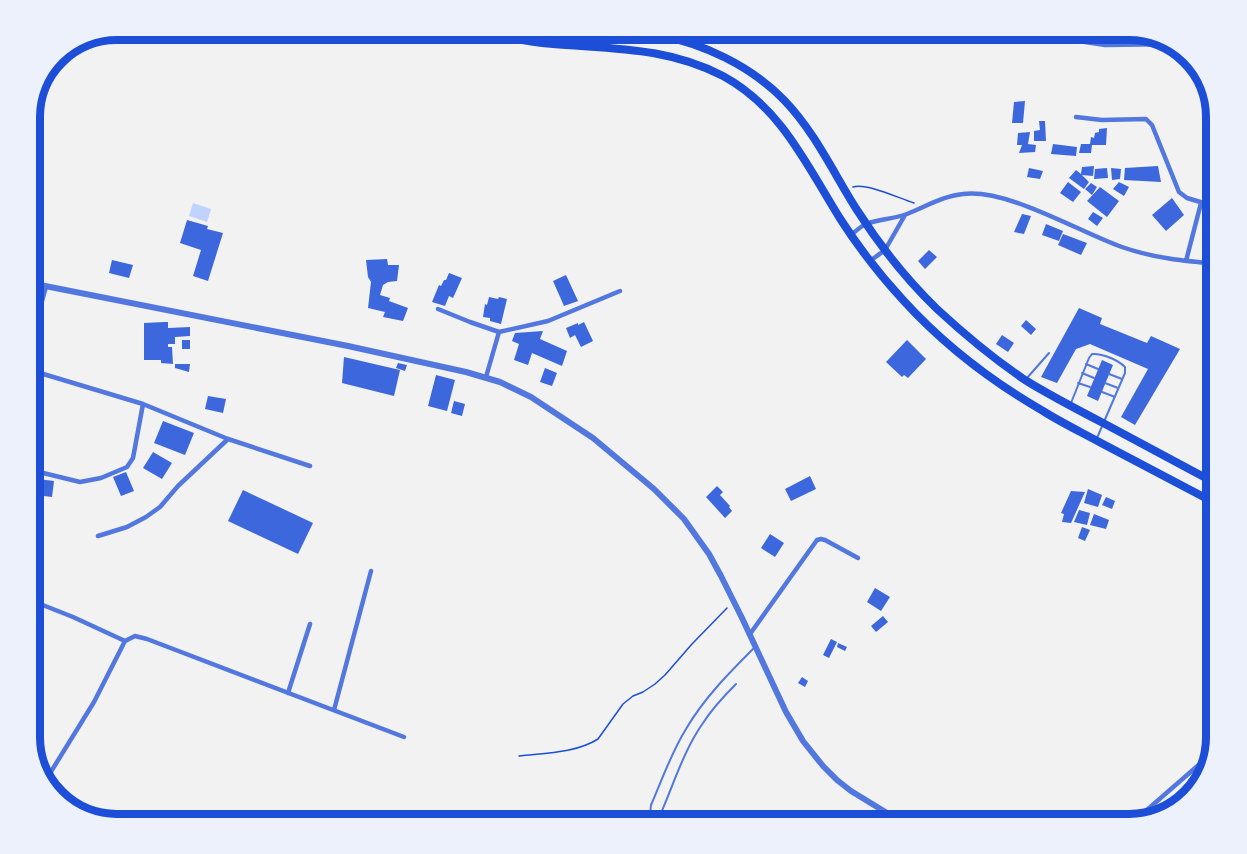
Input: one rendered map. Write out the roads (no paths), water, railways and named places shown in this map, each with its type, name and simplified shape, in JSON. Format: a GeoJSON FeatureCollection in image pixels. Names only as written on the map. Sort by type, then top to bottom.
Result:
{"type":"FeatureCollection","features":[{"type":"Feature","properties":{"kind":"highway"},"geometry":{"type":"LineString","coordinates":[[525,40],[653,52],[703,67],[724,77],[771,112],[797,147],[870,261],[924,322],[999,383],[1041,410],[1206,498]]}},
{"type":"Feature","properties":{"kind":"highway"},"geometry":{"type":"LineString","coordinates":[[672,40],[703,49],[734,62],[784,100],[812,137],[844,190],[885,250],[911,282],[985,351],[1025,380],[1070,406],[1206,478]]}},
{"type":"Feature","properties":{"kind":"street"},"geometry":{"type":"LineString","coordinates":[[1081,40],[1105,45],[1152,44]]}},
{"type":"Feature","properties":{"kind":"street"},"geometry":{"type":"LineString","coordinates":[[1105,45],[1107,40]]}},
{"type":"Feature","properties":{"kind":"street"},"geometry":{"type":"LineString","coordinates":[[1076,117],[1149,121],[1179,192],[1187,198],[1206,203]]}},
{"type":"Feature","properties":{"kind":"street"},"geometry":{"type":"LineString","coordinates":[[851,234],[866,224],[905,215],[961,194],[975,193],[1023,206],[1143,254],[1206,263]]}},
{"type":"Feature","properties":{"kind":"street"},"geometry":{"type":"LineString","coordinates":[[1186,261],[1202,202]]}},
{"type":"Feature","properties":{"kind":"street"},"geometry":{"type":"LineString","coordinates":[[870,261],[885,250],[905,215]]}},
{"type":"Feature","properties":{"kind":"street"},"geometry":{"type":"LineString","coordinates":[[41,286],[348,346],[429,367],[486,377],[515,388],[575,424],[654,489],[684,519],[709,554],[794,728],[812,754],[837,780],[889,814]]}},
{"type":"Feature","properties":{"kind":"street"},"geometry":{"type":"LineString","coordinates":[[41,304],[46,287]]}},
{"type":"Feature","properties":{"kind":"street"},"geometry":{"type":"LineString","coordinates":[[438,309],[499,332],[548,321],[620,291]]}},
{"type":"Feature","properties":{"kind":"street"},"geometry":{"type":"LineString","coordinates":[[486,377],[499,332]]}},
{"type":"Feature","properties":{"kind":"street"},"geometry":{"type":"LineString","coordinates":[[41,373],[143,404],[228,439],[310,466]]}},
{"type":"Feature","properties":{"kind":"street"},"geometry":{"type":"LineString","coordinates":[[41,472],[80,482],[101,478],[127,467],[133,458],[143,404]]}},
{"type":"Feature","properties":{"kind":"street"},"geometry":{"type":"LineString","coordinates":[[98,536],[127,527],[160,507],[178,486],[228,439]]}},
{"type":"Feature","properties":{"kind":"street"},"geometry":{"type":"LineString","coordinates":[[750,634],[817,540],[825,540],[858,558]]}},
{"type":"Feature","properties":{"kind":"street"},"geometry":{"type":"LineString","coordinates":[[334,710],[372,572]]}},
{"type":"Feature","properties":{"kind":"street"},"geometry":{"type":"LineString","coordinates":[[41,604],[82,620],[125,641]]}},
{"type":"Feature","properties":{"kind":"street"},"geometry":{"type":"LineString","coordinates":[[288,693],[310,624]]}},
{"type":"Feature","properties":{"kind":"street"},"geometry":{"type":"LineString","coordinates":[[50,773],[94,702],[125,641],[135,636],[404,737]]}},
{"type":"Feature","properties":{"kind":"street"},"geometry":{"type":"LineString","coordinates":[[1145,812],[1202,762]]}},
{"type":"Feature","properties":{"kind":"lane"},"geometry":{"type":"LineString","coordinates":[[1025,380],[1049,353]]}},
{"type":"Feature","properties":{"kind":"lane"},"geometry":{"type":"LineString","coordinates":[[1070,406],[1090,355],[1097,353],[1123,365],[1126,370],[1096,440]]}},
{"type":"Feature","properties":{"kind":"lane"},"geometry":{"type":"LineString","coordinates":[[1086,364],[1098,369]]}},
{"type":"Feature","properties":{"kind":"lane"},"geometry":{"type":"LineString","coordinates":[[1082,374],[1094,378]]}},
{"type":"Feature","properties":{"kind":"lane"},"geometry":{"type":"LineString","coordinates":[[1109,374],[1122,379]]}},
{"type":"Feature","properties":{"kind":"lane"},"geometry":{"type":"LineString","coordinates":[[1078,382],[1090,387]]}},
{"type":"Feature","properties":{"kind":"lane"},"geometry":{"type":"LineString","coordinates":[[1106,383],[1118,388]]}},
{"type":"Feature","properties":{"kind":"lane"},"geometry":{"type":"LineString","coordinates":[[1102,392],[1114,398]]}},
{"type":"Feature","properties":{"kind":"lane"},"geometry":{"type":"LineString","coordinates":[[651,814],[651,806],[686,728],[711,693],[755,647]]}},
{"type":"Feature","properties":{"kind":"lane"},"geometry":{"type":"LineString","coordinates":[[659,814],[702,724],[736,684]]}},
{"type":"Feature","properties":{"kind":"water"},"geometry":{"type":"Polygon","coordinates":[[[193,203],[211,209],[207,222],[189,216],[193,203]]]}}]}
